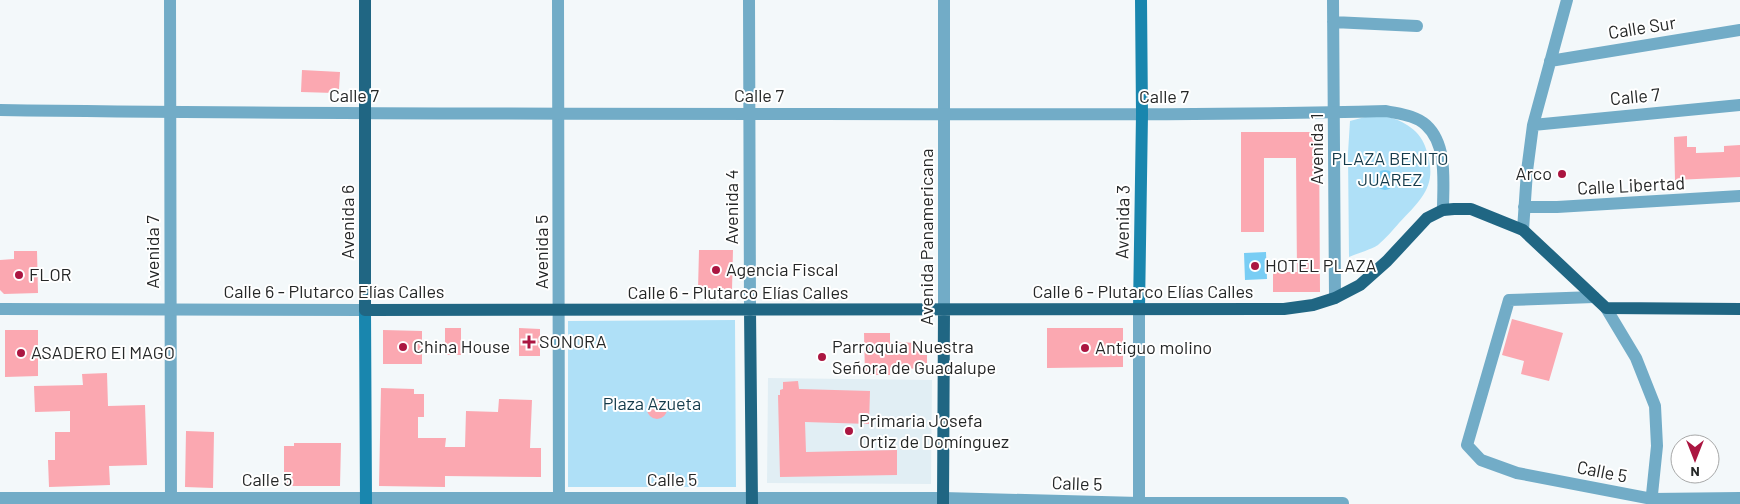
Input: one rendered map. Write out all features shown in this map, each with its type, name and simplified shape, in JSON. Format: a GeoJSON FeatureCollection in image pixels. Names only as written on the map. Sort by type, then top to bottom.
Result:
{"type":"FeatureCollection","features":[{"type":"Feature","properties":{"kind":"main road","name":"Avenida 6"},"geometry":{"type":"LineString","coordinates":[[365,0],[366,501]]}},
{"type":"Feature","properties":{"kind":"main road","name":"Avenida 3"},"geometry":{"type":"LineString","coordinates":[[1139,309],[1142,114],[1141,0]]}},
{"type":"Feature","properties":{"kind":"main road"},"geometry":{"type":"LineString","coordinates":[[1443,210],[1471,209],[1523,230],[1606,308],[1740,309]]}},
{"type":"Feature","properties":{"kind":"main road","name":"Calle 6 - Plutarco Elías Calles"},"geometry":{"type":"LineString","coordinates":[[366,310],[1284,309],[1314,305],[1335,298],[1360,285],[1387,261],[1427,218],[1443,210]]}},
{"type":"Feature","properties":{"kind":"main road","name":"Avenida 4"},"geometry":{"type":"LineString","coordinates":[[750,310],[752,501]]}},
{"type":"Feature","properties":{"kind":"main road","name":"Avenida Panamericana"},"geometry":{"type":"LineString","coordinates":[[943,501],[944,310]]}},
{"type":"Feature","properties":{"kind":"street","name":"Avenida 7"},"geometry":{"type":"LineString","coordinates":[[170,0],[171,501]]}},
{"type":"Feature","properties":{"kind":"street","name":"Avenida 5"},"geometry":{"type":"LineString","coordinates":[[558,0],[559,501]]}},
{"type":"Feature","properties":{"kind":"street","name":"Avenida 4"},"geometry":{"type":"LineString","coordinates":[[749,0],[750,310]]}},
{"type":"Feature","properties":{"kind":"street","name":"Avenida Panamericana"},"geometry":{"type":"LineString","coordinates":[[944,0],[944,310]]}},
{"type":"Feature","properties":{"kind":"street","name":"Avenida 1"},"geometry":{"type":"LineString","coordinates":[[1333,0],[1335,298]]}},
{"type":"Feature","properties":{"kind":"street"},"geometry":{"type":"LineString","coordinates":[[1523,230],[1533,125],[1567,0]]}},
{"type":"Feature","properties":{"kind":"street"},"geometry":{"type":"LineString","coordinates":[[1333,22],[1417,26]]}},
{"type":"Feature","properties":{"kind":"street","name":"Calle Sur"},"geometry":{"type":"LineString","coordinates":[[1550,61],[1740,30]]}},
{"type":"Feature","properties":{"kind":"street","name":"Calle 7"},"geometry":{"type":"LineString","coordinates":[[1533,125],[1740,105]]}},
{"type":"Feature","properties":{"kind":"street","name":"Calle 7"},"geometry":{"type":"LineString","coordinates":[[0,110],[559,114],[1142,114],[1386,111],[1409,116],[1425,124],[1436,136],[1441,154],[1443,210]]}},
{"type":"Feature","properties":{"kind":"street","name":"Calle Libertad"},"geometry":{"type":"LineString","coordinates":[[1524,207],[1557,207],[1740,196]]}},
{"type":"Feature","properties":{"kind":"street","name":"Calle 5"},"geometry":{"type":"LineString","coordinates":[[1594,297],[1509,300],[1467,445],[1481,460],[1517,473],[1651,501],[1740,498]]}},
{"type":"Feature","properties":{"kind":"street"},"geometry":{"type":"LineString","coordinates":[[1606,308],[1636,358],[1655,406],[1658,446],[1651,501]]}},
{"type":"Feature","properties":{"kind":"street","name":"Calle 6 - Plutarco Elías Calles"},"geometry":{"type":"LineString","coordinates":[[0,309],[366,310]]}},
{"type":"Feature","properties":{"kind":"street","name":"Avenida 3"},"geometry":{"type":"LineString","coordinates":[[1139,309],[1139,503]]}},
{"type":"Feature","properties":{"kind":"street","name":"Calle 5"},"geometry":{"type":"LineString","coordinates":[[0,498],[171,501],[1343,503]]}},
{"type":"Feature","properties":{"kind":"shaded area"},"geometry":{"type":"Polygon","coordinates":[[[1385,170],[1392,173],[1395,180],[1392,187],[1385,190],[1378,187],[1375,180],[1378,173],[1385,170]]]}},
{"type":"Feature","properties":{"kind":"shaded area","name":"HOTEL PLAZA"},"geometry":{"type":"Polygon","coordinates":[[[1266,252],[1267,279],[1245,280],[1244,253],[1266,252]]]}},
{"type":"Feature","properties":{"kind":"shaded area","name":"Primaria Josefa Ortiz de Domínguez"},"geometry":{"type":"Polygon","coordinates":[[[768,378],[932,380],[931,484],[767,483],[768,378]]]}},
{"type":"Feature","properties":{"kind":"green space","name":"PLAZA BENITO JUAREZ"},"geometry":{"type":"Polygon","coordinates":[[[1384,116],[1408,126],[1422,140],[1429,159],[1430,180],[1427,189],[1416,205],[1381,243],[1349,257],[1348,153],[1350,121],[1365,117],[1384,116]]]}},
{"type":"Feature","properties":{"kind":"green space","name":"Plaza Azueta"},"geometry":{"type":"Polygon","coordinates":[[[735,320],[736,487],[568,487],[568,321],[735,320]]]}},
{"type":"Feature","properties":{"kind":"building"},"geometry":{"type":"Polygon","coordinates":[[[302,70],[340,72],[339,89],[334,93],[301,92],[302,70]]]}},
{"type":"Feature","properties":{"kind":"building","name":"HOTEL PLAZA"},"geometry":{"type":"Polygon","coordinates":[[[1241,132],[1319,132],[1320,292],[1273,292],[1273,272],[1297,272],[1296,158],[1264,158],[1264,232],[1241,232],[1241,132]]]}},
{"type":"Feature","properties":{"kind":"building"},"geometry":{"type":"Polygon","coordinates":[[[1687,136],[1687,147],[1696,147],[1696,153],[1724,152],[1724,146],[1740,145],[1740,177],[1675,180],[1674,137],[1687,136]]]}},
{"type":"Feature","properties":{"kind":"building","name":"Agencia Fiscal"},"geometry":{"type":"Polygon","coordinates":[[[699,250],[733,250],[732,290],[698,290],[699,250]]]}},
{"type":"Feature","properties":{"kind":"building","name":"FLOR"},"geometry":{"type":"Polygon","coordinates":[[[14,251],[37,251],[38,293],[4,294],[0,290],[0,260],[14,259],[14,251]]]}},
{"type":"Feature","properties":{"kind":"building"},"geometry":{"type":"Polygon","coordinates":[[[1512,319],[1563,333],[1549,381],[1521,374],[1524,361],[1502,355],[1512,319]]]}},
{"type":"Feature","properties":{"kind":"building"},"geometry":{"type":"Polygon","coordinates":[[[445,328],[461,328],[461,355],[445,355],[445,328]]]}},
{"type":"Feature","properties":{"kind":"building","name":"SONORA"},"geometry":{"type":"Polygon","coordinates":[[[519,328],[540,329],[540,356],[519,356],[519,328]]]}},
{"type":"Feature","properties":{"kind":"building","name":"Antiguo molino"},"geometry":{"type":"Polygon","coordinates":[[[1047,328],[1123,328],[1123,367],[1047,368],[1047,328]]]}},
{"type":"Feature","properties":{"kind":"building","name":"ASADERO El MAGO"},"geometry":{"type":"Polygon","coordinates":[[[5,330],[38,330],[38,376],[5,377],[5,330]]]}},
{"type":"Feature","properties":{"kind":"building","name":"China House"},"geometry":{"type":"Polygon","coordinates":[[[383,330],[422,331],[422,364],[383,364],[383,330]]]}},
{"type":"Feature","properties":{"kind":"building"},"geometry":{"type":"Polygon","coordinates":[[[864,333],[890,333],[890,342],[922,343],[922,355],[927,355],[927,369],[890,368],[890,375],[865,375],[864,333]]]}},
{"type":"Feature","properties":{"kind":"building"},"geometry":{"type":"Polygon","coordinates":[[[107,373],[108,406],[145,405],[147,465],[109,466],[110,485],[49,487],[48,460],[55,460],[55,432],[70,432],[70,411],[35,412],[34,386],[83,385],[82,374],[107,373]]]}},
{"type":"Feature","properties":{"kind":"building"},"geometry":{"type":"Polygon","coordinates":[[[798,381],[799,389],[870,391],[869,424],[805,422],[806,452],[897,450],[897,475],[780,477],[778,395],[780,395],[780,390],[783,389],[783,382],[798,381]]]}},
{"type":"Feature","properties":{"kind":"building"},"geometry":{"type":"Polygon","coordinates":[[[381,388],[414,389],[414,394],[424,394],[424,417],[418,417],[418,438],[446,438],[445,447],[465,447],[466,411],[498,412],[499,399],[532,400],[530,448],[541,448],[541,477],[445,476],[445,487],[379,486],[381,388]]]}},
{"type":"Feature","properties":{"kind":"building"},"geometry":{"type":"Polygon","coordinates":[[[657,399],[664,402],[667,409],[664,416],[657,419],[650,416],[647,409],[650,402],[657,399]]]}},
{"type":"Feature","properties":{"kind":"building"},"geometry":{"type":"Polygon","coordinates":[[[186,431],[214,432],[213,488],[185,487],[186,431]]]}},
{"type":"Feature","properties":{"kind":"building"},"geometry":{"type":"Polygon","coordinates":[[[294,443],[341,443],[340,486],[284,486],[284,446],[294,446],[294,443]]]}},
{"type":"Feature","properties":{"kind":"place","name":"Arco"},"geometry":{"type":"Point","coordinates":[1562,174]}},
{"type":"Feature","properties":{"kind":"place","name":"HOTEL PLAZA"},"geometry":{"type":"Point","coordinates":[1255,266]}},
{"type":"Feature","properties":{"kind":"place","name":"Agencia Fiscal"},"geometry":{"type":"Point","coordinates":[716,270]}},
{"type":"Feature","properties":{"kind":"place","name":"FLOR"},"geometry":{"type":"Point","coordinates":[19,275]}},
{"type":"Feature","properties":{"kind":"place","name":"SONORA"},"geometry":{"type":"Point","coordinates":[529,342]}},
{"type":"Feature","properties":{"kind":"place","name":"China House"},"geometry":{"type":"Point","coordinates":[403,347]}},
{"type":"Feature","properties":{"kind":"place","name":"Antiguo molino"},"geometry":{"type":"Point","coordinates":[1085,348]}},
{"type":"Feature","properties":{"kind":"place","name":"ASADERO El MAGO"},"geometry":{"type":"Point","coordinates":[21,353]}},
{"type":"Feature","properties":{"kind":"place","name":"Parroquia Nuestra Señora de Guadalupe"},"geometry":{"type":"Point","coordinates":[822,357]}},
{"type":"Feature","properties":{"kind":"place","name":"Primaria Josefa Ortiz de Domínguez"},"geometry":{"type":"Point","coordinates":[849,431]}}]}
